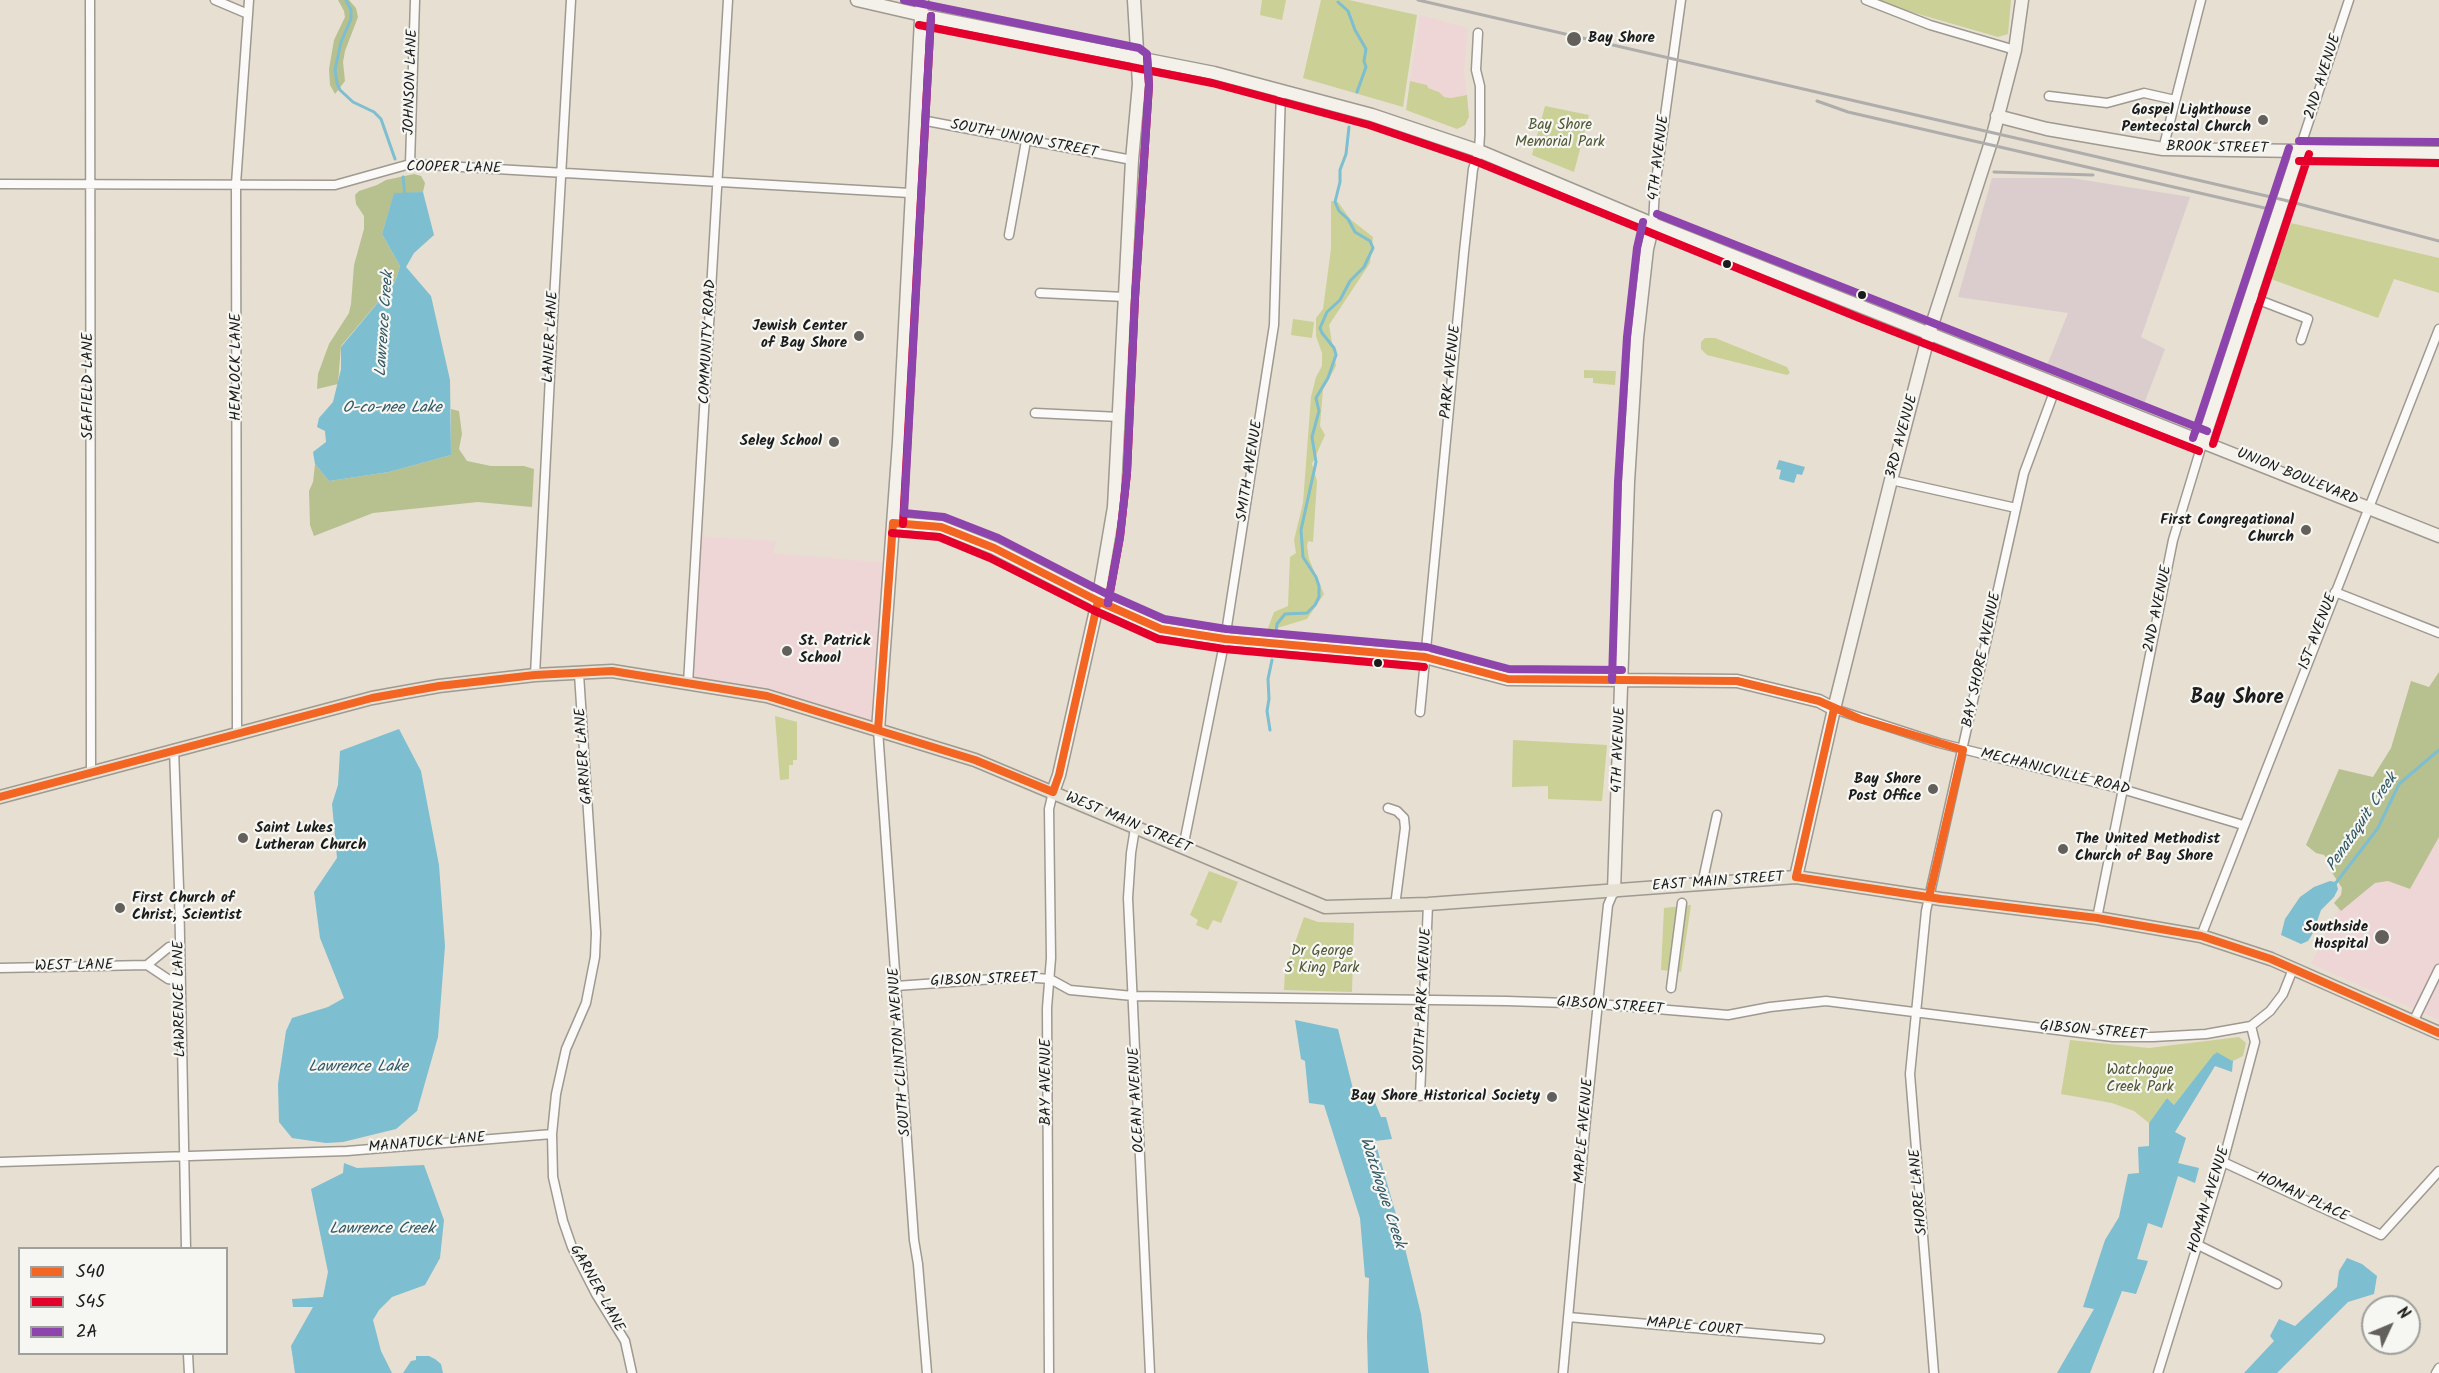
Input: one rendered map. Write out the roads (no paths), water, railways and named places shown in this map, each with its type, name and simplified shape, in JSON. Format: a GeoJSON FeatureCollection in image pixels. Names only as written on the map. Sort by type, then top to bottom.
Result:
{"type":"FeatureCollection","features":[{"type":"Feature","properties":{"kind":"main road","name":"UNION BOULEVARD"},"geometry":{"type":"LineString","coordinates":[[857,0],[1214,74],[1366,113],[1479,152],[1653,224],[2439,536]]}},
{"type":"Feature","properties":{"kind":"main road"},"geometry":{"type":"LineString","coordinates":[[878,730],[893,523],[921,0]]}},
{"type":"Feature","properties":{"kind":"main road"},"geometry":{"type":"LineString","coordinates":[[1053,792],[1059,775],[1098,601],[1114,507],[1132,160],[1139,84],[1134,0]]}},
{"type":"Feature","properties":{"kind":"main road","name":"3RD AVENUE"},"geometry":{"type":"LineString","coordinates":[[1796,877],[1834,709],[1891,480],[1929,334],[1992,139],[2014,50],[2022,0]]}},
{"type":"Feature","properties":{"kind":"main road","name":"BROOK STREET"},"geometry":{"type":"LineString","coordinates":[[1997,116],[2047,129],[2163,149],[2439,153]]}},
{"type":"Feature","properties":{"kind":"main road","name":"2ND AVENUE"},"geometry":{"type":"LineString","coordinates":[[2203,441],[2299,151]]}},
{"type":"Feature","properties":{"kind":"main road","name":"4TH AVENUE"},"geometry":{"type":"LineString","coordinates":[[1614,891],[1628,482],[1637,338],[1647,249],[1653,224]]}},
{"type":"Feature","properties":{"kind":"main road","name":"MECHANICVILLE ROAD"},"geometry":{"type":"LineString","coordinates":[[893,523],[941,527],[994,548],[1098,601],[1161,629],[1225,639],[1425,657],[1508,679],[1737,681],[1819,701],[1834,709]]}},
{"type":"Feature","properties":{"kind":"main road","name":"WEST MAIN STREET"},"geometry":{"type":"LineString","coordinates":[[0,797],[372,698],[439,686],[535,675],[612,671],[767,696],[975,760],[1325,907],[1395,906],[1614,891]]}},
{"type":"Feature","properties":{"kind":"main road","name":"EAST MAIN STREET"},"geometry":{"type":"LineString","coordinates":[[1614,891],[1796,877],[1929,897],[2097,918],[2201,936],[2293,969],[2439,1034]]}},
{"type":"Feature","properties":{"kind":"street","name":"SEAFIELD LANE"},"geometry":{"type":"LineString","coordinates":[[90,0],[91,772]]}},
{"type":"Feature","properties":{"kind":"street"},"geometry":{"type":"LineString","coordinates":[[215,0],[248,14]]}},
{"type":"Feature","properties":{"kind":"street","name":"HEMLOCK LANE"},"geometry":{"type":"LineString","coordinates":[[237,734],[236,184],[249,0]]}},
{"type":"Feature","properties":{"kind":"street","name":"JOHNSON LANE"},"geometry":{"type":"LineString","coordinates":[[410,164],[415,0]]}},
{"type":"Feature","properties":{"kind":"street","name":"LANIER LANE"},"geometry":{"type":"LineString","coordinates":[[535,675],[571,0]]}},
{"type":"Feature","properties":{"kind":"street","name":"COMMUNITY ROAD"},"geometry":{"type":"LineString","coordinates":[[688,684],[728,0]]}},
{"type":"Feature","properties":{"kind":"street","name":"4TH AVENUE"},"geometry":{"type":"LineString","coordinates":[[1653,224],[1655,188],[1681,0]]}},
{"type":"Feature","properties":{"kind":"street"},"geometry":{"type":"LineString","coordinates":[[1866,0],[1930,25],[2014,50]]}},
{"type":"Feature","properties":{"kind":"street"},"geometry":{"type":"LineString","coordinates":[[2163,149],[2201,0]]}},
{"type":"Feature","properties":{"kind":"street","name":"2ND AVENUE"},"geometry":{"type":"LineString","coordinates":[[2299,151],[2349,0]]}},
{"type":"Feature","properties":{"kind":"street","name":"PARK AVENUE"},"geometry":{"type":"LineString","coordinates":[[1420,712],[1469,204],[1473,169],[1479,152],[1480,86],[1476,70],[1478,33]]}},
{"type":"Feature","properties":{"kind":"street","name":"SMITH AVENUE"},"geometry":{"type":"LineString","coordinates":[[1183,848],[1225,639],[1274,325],[1281,90]]}},
{"type":"Feature","properties":{"kind":"street"},"geometry":{"type":"LineString","coordinates":[[2049,96],[2107,103],[2144,93],[2175,100]]}},
{"type":"Feature","properties":{"kind":"street","name":"SOUTH UNION STREET"},"geometry":{"type":"LineString","coordinates":[[916,119],[1132,160]]}},
{"type":"Feature","properties":{"kind":"street"},"geometry":{"type":"LineString","coordinates":[[1009,235],[1026,141]]}},
{"type":"Feature","properties":{"kind":"street","name":"COOPER LANE"},"geometry":{"type":"LineString","coordinates":[[0,184],[335,185],[410,164],[910,193]]}},
{"type":"Feature","properties":{"kind":"street"},"geometry":{"type":"LineString","coordinates":[[1040,293],[1125,297]]}},
{"type":"Feature","properties":{"kind":"street"},"geometry":{"type":"LineString","coordinates":[[2251,297],[2308,319],[2301,340]]}},
{"type":"Feature","properties":{"kind":"street","name":"1ST AVENUE"},"geometry":{"type":"LineString","coordinates":[[2201,936],[2439,329]]}},
{"type":"Feature","properties":{"kind":"street","name":"BAY SHORE AVENUE"},"geometry":{"type":"LineString","coordinates":[[1915,1011],[1929,897],[2016,508],[2024,473],[2057,384]]}},
{"type":"Feature","properties":{"kind":"street"},"geometry":{"type":"LineString","coordinates":[[1035,413],[1119,417]]}},
{"type":"Feature","properties":{"kind":"street","name":"2ND AVENUE"},"geometry":{"type":"LineString","coordinates":[[2097,918],[2174,540],[2203,441]]}},
{"type":"Feature","properties":{"kind":"street"},"geometry":{"type":"LineString","coordinates":[[1891,480],[2016,508]]}},
{"type":"Feature","properties":{"kind":"street"},"geometry":{"type":"LineString","coordinates":[[2335,592],[2439,633]]}},
{"type":"Feature","properties":{"kind":"street","name":"GARNER LANE"},"geometry":{"type":"LineString","coordinates":[[579,674],[597,915],[595,957],[586,1003],[566,1049],[556,1094],[552,1134],[553,1176],[563,1221],[583,1271],[625,1341],[632,1373]]}},
{"type":"Feature","properties":{"kind":"street","name":"MECHANICVILLE ROAD"},"geometry":{"type":"LineString","coordinates":[[1834,709],[1963,750],[2122,789],[2243,825]]}},
{"type":"Feature","properties":{"kind":"street","name":"SOUTH CLINTON AVENUE"},"geometry":{"type":"LineString","coordinates":[[878,730],[914,1240],[927,1373]]}},
{"type":"Feature","properties":{"kind":"street","name":"LAWRENCE LANE"},"geometry":{"type":"LineString","coordinates":[[174,749],[186,1247]]}},
{"type":"Feature","properties":{"kind":"street","name":"BAY AVENUE"},"geometry":{"type":"LineString","coordinates":[[1049,1373],[1047,1008],[1052,958],[1049,809],[1053,792]]}},
{"type":"Feature","properties":{"kind":"street"},"geometry":{"type":"LineString","coordinates":[[1388,808],[1397,811],[1404,818],[1405,828],[1395,906]]}},
{"type":"Feature","properties":{"kind":"street"},"geometry":{"type":"LineString","coordinates":[[1704,874],[1717,816]]}},
{"type":"Feature","properties":{"kind":"street","name":"OCEAN AVENUE"},"geometry":{"type":"LineString","coordinates":[[1136,828],[1131,853],[1128,898],[1150,1373]]}},
{"type":"Feature","properties":{"kind":"street","name":"MAPLE AVENUE"},"geometry":{"type":"LineString","coordinates":[[1563,1373],[1608,905],[1614,891]]}},
{"type":"Feature","properties":{"kind":"street"},"geometry":{"type":"LineString","coordinates":[[1671,988],[1682,903]]}},
{"type":"Feature","properties":{"kind":"street","name":"SOUTH PARK AVENUE"},"geometry":{"type":"LineString","coordinates":[[1419,1096],[1428,904]]}},
{"type":"Feature","properties":{"kind":"street"},"geometry":{"type":"LineString","coordinates":[[180,946],[169,947],[147,965],[168,979],[180,981]]}},
{"type":"Feature","properties":{"kind":"street","name":"WEST LANE"},"geometry":{"type":"LineString","coordinates":[[0,968],[147,965]]}},
{"type":"Feature","properties":{"kind":"street"},"geometry":{"type":"LineString","coordinates":[[2251,1026],[2270,1011],[2283,994],[2293,969]]}},
{"type":"Feature","properties":{"kind":"street"},"geometry":{"type":"LineString","coordinates":[[2413,1022],[2439,969]]}},
{"type":"Feature","properties":{"kind":"street","name":"GIBSON STREET"},"geometry":{"type":"LineString","coordinates":[[896,986],[1023,976],[1050,979],[1070,990],[1133,996],[1287,1000],[1425,999],[1598,1004],[1728,1015],[1770,1007],[1826,1001],[2113,1037],[2168,1037],[2236,1030],[2251,1026]]}},
{"type":"Feature","properties":{"kind":"street","name":"SHORE LANE"},"geometry":{"type":"LineString","coordinates":[[1915,1011],[1910,1074],[1934,1373]]}},
{"type":"Feature","properties":{"kind":"street","name":"HOMAN AVENUE"},"geometry":{"type":"LineString","coordinates":[[2158,1373],[2223,1162],[2255,1042],[2251,1026]]}},
{"type":"Feature","properties":{"kind":"street","name":"MANATUCK LANE"},"geometry":{"type":"LineString","coordinates":[[0,1162],[347,1151],[552,1134]]}},
{"type":"Feature","properties":{"kind":"street","name":"HOMAN PLACE"},"geometry":{"type":"LineString","coordinates":[[2223,1162],[2381,1235],[2439,1171]]}},
{"type":"Feature","properties":{"kind":"street"},"geometry":{"type":"LineString","coordinates":[[2196,1244],[2277,1284]]}},
{"type":"Feature","properties":{"kind":"street","name":"MAPLE COURT"},"geometry":{"type":"LineString","coordinates":[[1568,1317],[1820,1339]]}},
{"type":"Feature","properties":{"kind":"street"},"geometry":{"type":"LineString","coordinates":[[188,1355],[189,1373]]}},
{"type":"Feature","properties":{"kind":"street"},"geometry":{"type":"LineString","coordinates":[[2436,1373],[2439,1368]]}},
{"type":"Feature","properties":{"kind":"water","name":"O-co-nee Lake"},"geometry":{"type":"Polygon","coordinates":[[[423,192],[434,235],[414,253],[406,267],[431,296],[450,380],[451,455],[389,472],[329,481],[315,464],[313,452],[326,442],[325,431],[317,427],[319,418],[333,402],[341,369],[341,347],[395,282],[400,266],[382,234],[394,193],[423,192]]]}},
{"type":"Feature","properties":{"kind":"water"},"geometry":{"type":"Polygon","coordinates":[[[1779,460],[1805,467],[1802,475],[1797,474],[1794,483],[1779,479],[1781,470],[1776,469],[1779,460]]]}},
{"type":"Feature","properties":{"kind":"water","name":"Lawrence Lake"},"geometry":{"type":"Polygon","coordinates":[[[399,729],[421,771],[439,865],[445,946],[438,1037],[417,1111],[396,1129],[343,1142],[326,1143],[292,1138],[279,1122],[278,1084],[286,1031],[292,1018],[328,1007],[344,998],[320,938],[314,892],[337,858],[332,804],[338,785],[340,751],[399,729]]]}},
{"type":"Feature","properties":{"kind":"water"},"geometry":{"type":"Polygon","coordinates":[[[2330,881],[2336,882],[2338,889],[2334,897],[2321,910],[2308,941],[2301,944],[2281,935],[2285,919],[2300,897],[2314,887],[2330,881]]]}},
{"type":"Feature","properties":{"kind":"water"},"geometry":{"type":"Polygon","coordinates":[[[1295,1020],[1338,1029],[1356,1101],[1374,1100],[1381,1117],[1386,1117],[1392,1139],[1375,1141],[1421,1314],[1429,1373],[1368,1373],[1369,1278],[1365,1277],[1360,1218],[1324,1105],[1309,1103],[1305,1061],[1301,1059],[1295,1020]]]}},
{"type":"Feature","properties":{"kind":"water"},"geometry":{"type":"Polygon","coordinates":[[[2214,1054],[2231,1062],[2233,1060],[2232,1072],[2215,1066],[2175,1132],[2186,1138],[2178,1163],[2199,1168],[2195,1183],[2178,1176],[2162,1228],[2148,1223],[2137,1259],[2148,1261],[2136,1294],[2122,1291],[2090,1373],[2057,1373],[2094,1309],[2083,1307],[2105,1240],[2119,1217],[2128,1174],[2139,1173],[2138,1147],[2149,1146],[2149,1123],[2167,1098],[2174,1105],[2214,1054]]]}},
{"type":"Feature","properties":{"kind":"water","name":"Lawrence Creek"},"geometry":{"type":"Polygon","coordinates":[[[344,1163],[357,1168],[424,1165],[444,1220],[440,1258],[425,1285],[392,1297],[373,1320],[381,1351],[392,1373],[295,1373],[291,1346],[313,1307],[293,1307],[292,1299],[323,1297],[328,1272],[311,1189],[343,1173],[344,1163]]]}},
{"type":"Feature","properties":{"kind":"water"},"geometry":{"type":"Polygon","coordinates":[[[2347,1258],[2362,1264],[2377,1276],[2374,1294],[2361,1295],[2361,1298],[2348,1302],[2277,1373],[2244,1373],[2274,1341],[2270,1336],[2279,1319],[2295,1326],[2337,1287],[2339,1271],[2347,1258]]]}},
{"type":"Feature","properties":{"kind":"water"},"geometry":{"type":"Polygon","coordinates":[[[416,1356],[429,1356],[435,1359],[441,1364],[443,1373],[403,1373],[411,1361],[416,1360],[416,1356]]]}},
{"type":"Feature","properties":{"kind":"waterway","name":"Lawrence Creek"},"geometry":{"type":"LineString","coordinates":[[346,0],[351,10],[351,19],[341,42],[335,70],[337,83],[340,90],[353,102],[374,112],[381,119],[395,159]]}},
{"type":"Feature","properties":{"kind":"waterway","name":"Watchogue Creek"},"geometry":{"type":"LineString","coordinates":[[1338,2],[1348,11],[1355,30],[1366,49],[1364,61],[1366,67],[1357,92]]}},
{"type":"Feature","properties":{"kind":"waterway","name":"Watchogue Creek"},"geometry":{"type":"LineString","coordinates":[[1276,632],[1277,624],[1285,614],[1307,613],[1319,597],[1316,577],[1303,557],[1301,530],[1316,462],[1312,437],[1319,411],[1316,398],[1328,378],[1336,355],[1334,348],[1320,328],[1327,312],[1340,300],[1350,281],[1364,267],[1373,248],[1370,241],[1355,232],[1335,202],[1340,182],[1340,170],[1346,154],[1349,127]]}},
{"type":"Feature","properties":{"kind":"waterway","name":"Lawrence Creek"},"geometry":{"type":"LineString","coordinates":[[403,177],[405,196]]}},
{"type":"Feature","properties":{"kind":"waterway","name":"Watchogue Creek"},"geometry":{"type":"LineString","coordinates":[[1270,730],[1267,711],[1268,679],[1272,660]]}},
{"type":"Feature","properties":{"kind":"waterway","name":"Penataquit Creek"},"geometry":{"type":"LineString","coordinates":[[2335,884],[2378,828],[2399,784],[2439,750]]}},
{"type":"Feature","properties":{"kind":"waterway"},"geometry":{"type":"LineString","coordinates":[[2214,1059],[2217,1054],[2231,1062]]}},
{"type":"Feature","properties":{"kind":"railway"},"geometry":{"type":"LineString","coordinates":[[1418,0],[2284,200],[2439,241]]}},
{"type":"Feature","properties":{"kind":"railway"},"geometry":{"type":"LineString","coordinates":[[1817,101],[1848,112],[2269,209]]}},
{"type":"Feature","properties":{"kind":"railway"},"geometry":{"type":"LineString","coordinates":[[1994,172],[2093,175]]}},
{"type":"Feature","properties":{"kind":"place","name":"Bay Shore"},"geometry":{"type":"Point","coordinates":[1574,39]}},
{"type":"Feature","properties":{"kind":"place","name":"Gospel Lighthouse Pentecostal Church"},"geometry":{"type":"Point","coordinates":[2263,120]}},
{"type":"Feature","properties":{"kind":"place","name":"Jewish Center of Bay Shore"},"geometry":{"type":"Point","coordinates":[859,336]}},
{"type":"Feature","properties":{"kind":"place","name":"Seley School"},"geometry":{"type":"Point","coordinates":[834,442]}},
{"type":"Feature","properties":{"kind":"place","name":"First Congregational Church"},"geometry":{"type":"Point","coordinates":[2306,530]}},
{"type":"Feature","properties":{"kind":"place","name":"St. Patrick School"},"geometry":{"type":"Point","coordinates":[787,651]}},
{"type":"Feature","properties":{"kind":"place","name":"Bay Shore Post Office"},"geometry":{"type":"Point","coordinates":[1933,789]}},
{"type":"Feature","properties":{"kind":"place","name":"Saint Lukes Lutheran Church"},"geometry":{"type":"Point","coordinates":[243,838]}},
{"type":"Feature","properties":{"kind":"place","name":"The United Methodist Church of Bay Shore"},"geometry":{"type":"Point","coordinates":[2063,849]}},
{"type":"Feature","properties":{"kind":"place","name":"First Church of Christ, Scientist"},"geometry":{"type":"Point","coordinates":[120,908]}},
{"type":"Feature","properties":{"kind":"place","name":"Southside Hospital"},"geometry":{"type":"Point","coordinates":[2382,937]}},
{"type":"Feature","properties":{"kind":"place","name":"Bay Shore Historical Society"},"geometry":{"type":"Point","coordinates":[1552,1097]}},
{"type":"Feature","properties":{"kind":"district","name":"Bay Shore"},"geometry":{"type":"Point","coordinates":[2237,699]}},
{"type":"Feature","properties":{"kind":"park label","name":"Bay Shore Memorial Park"},"geometry":{"type":"Point","coordinates":[1560,134]}},
{"type":"Feature","properties":{"kind":"park label","name":"Dr George S King Park"},"geometry":{"type":"Point","coordinates":[1322,960]}},
{"type":"Feature","properties":{"kind":"park label","name":"Watchogue Creek Park"},"geometry":{"type":"Point","coordinates":[2140,1080]}}]}
